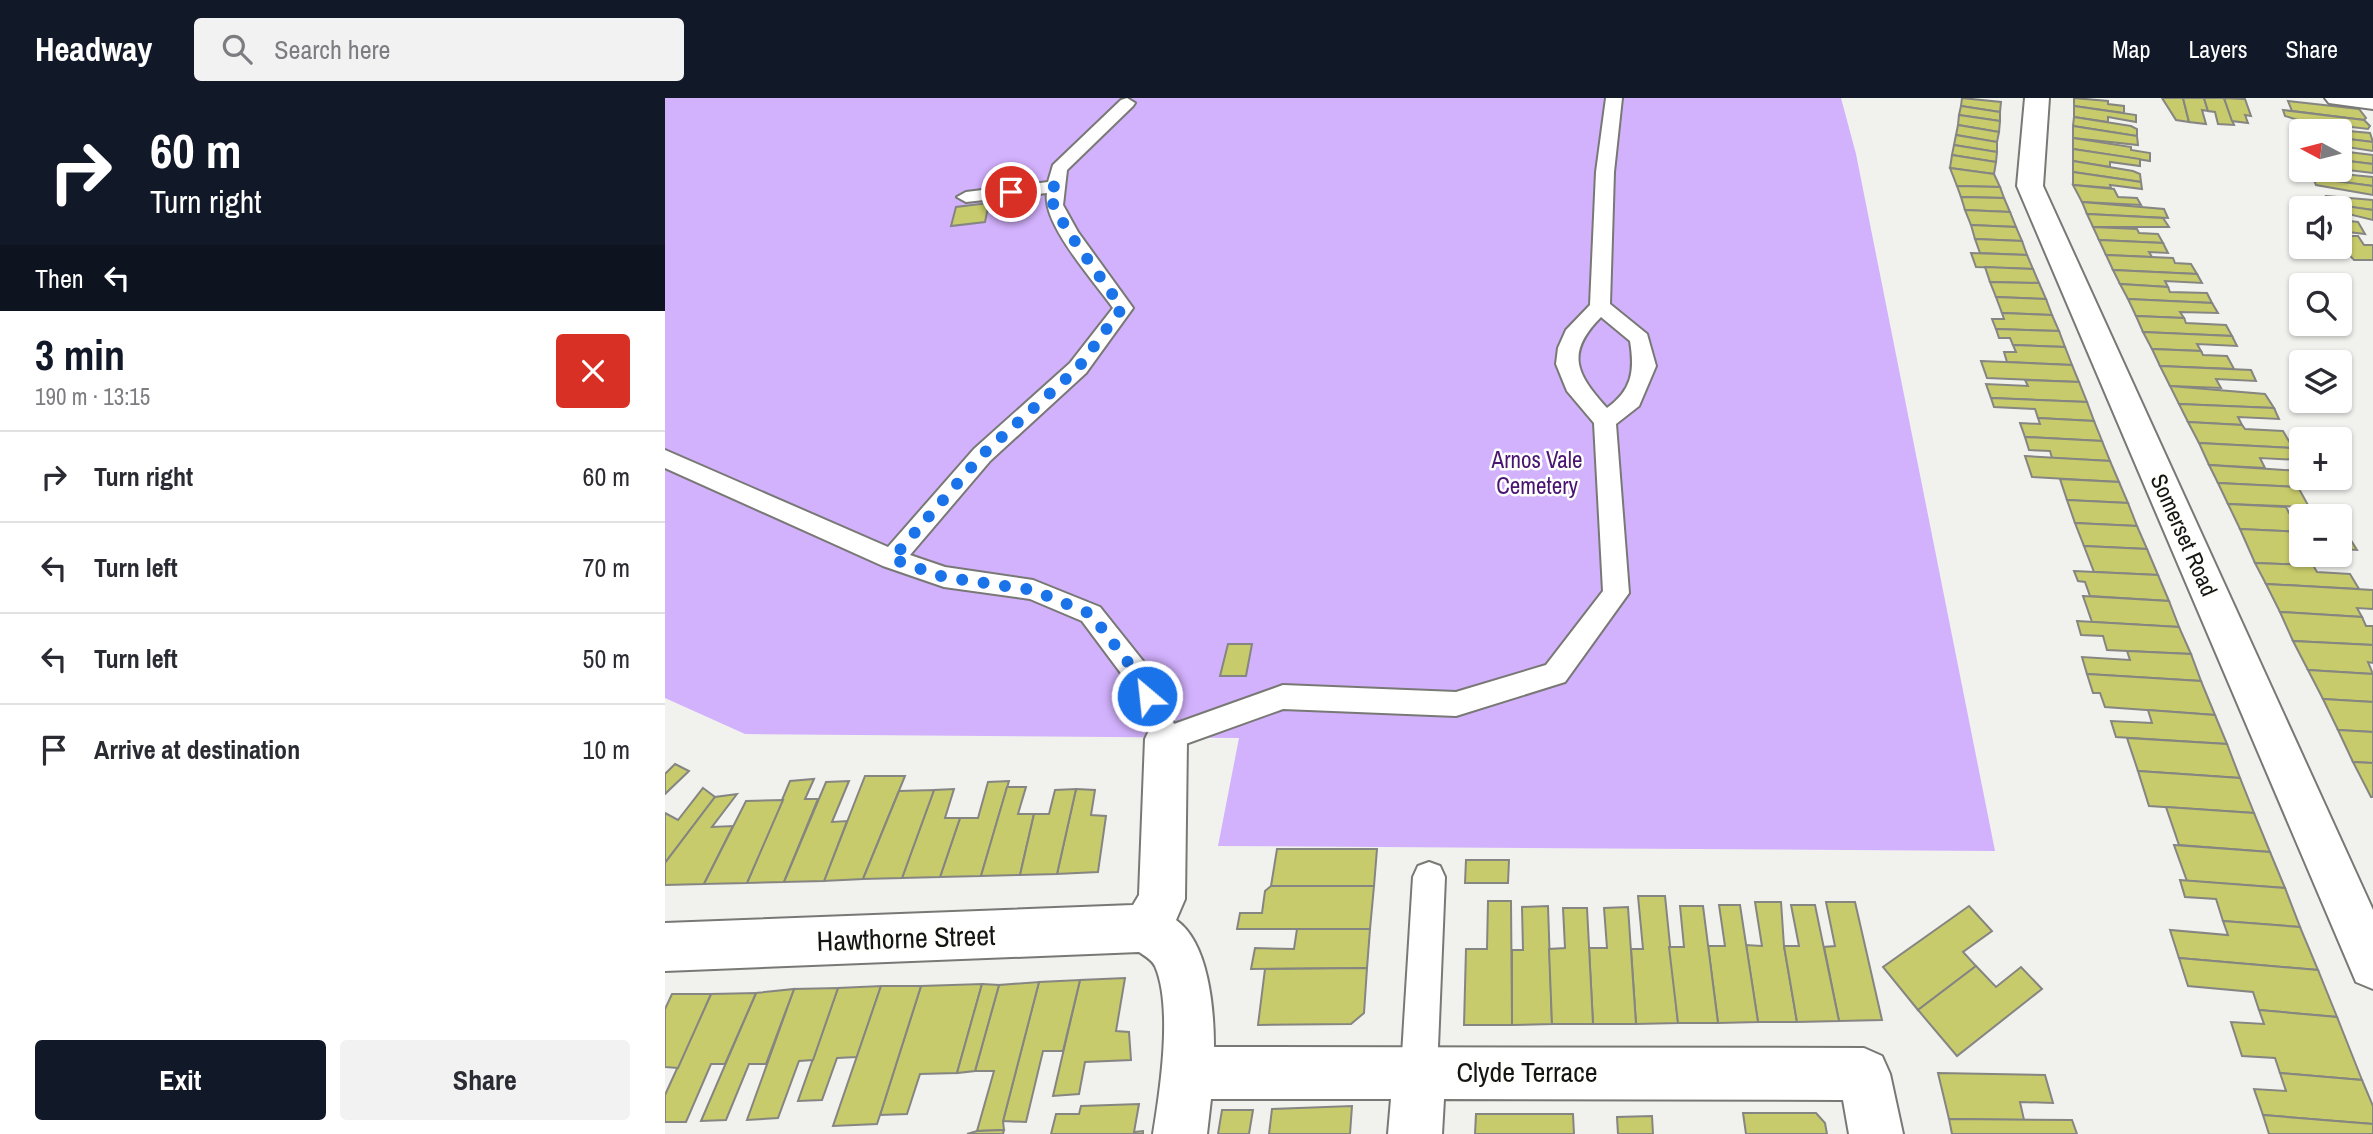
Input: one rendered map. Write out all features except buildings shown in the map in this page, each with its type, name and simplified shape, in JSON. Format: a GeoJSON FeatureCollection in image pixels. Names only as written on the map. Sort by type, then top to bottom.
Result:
{"type":"FeatureCollection","features":[{"type":"Feature","properties":{"kind":"street","name":"Somerset Road"},"geometry":{"type":"LineString","coordinates":[[2037,98],[2030,186],[2373,965]]}},
{"type":"Feature","properties":{"kind":"street"},"geometry":{"type":"LineString","coordinates":[[2342,98],[2373,102]]}},
{"type":"Feature","properties":{"kind":"street"},"geometry":{"type":"LineString","coordinates":[[1166,739],[1162,898],[1146,928],[1171,947],[1183,985],[1190,1073],[1180,1132]]}},
{"type":"Feature","properties":{"kind":"street","name":"Hawthorne Street"},"geometry":{"type":"LineString","coordinates":[[665,947],[1146,928]]}},
{"type":"Feature","properties":{"kind":"street"},"geometry":{"type":"LineString","coordinates":[[1415,1134],[1419,1071]]}},
{"type":"Feature","properties":{"kind":"street","name":"Clyde Terrace"},"geometry":{"type":"LineString","coordinates":[[1190,1073],[1419,1071],[1864,1074],[1876,1134]]}},
{"type":"Feature","properties":{"kind":"lane"},"geometry":{"type":"LineString","coordinates":[[665,457],[758,502],[892,559],[944,577],[1033,590],[1091,614],[1137,674],[1166,739],[1283,697],[1455,704],[1555,674],[1616,593],[1605,421],[1575,386],[1567,364],[1568,348],[1576,330],[1600,306],[1605,172],[1614,98]]}},
{"type":"Feature","properties":{"kind":"lane"},"geometry":{"type":"LineString","coordinates":[[892,559],[982,455],[1078,368],[1122,308],[1069,233],[1053,205],[1059,169],[1127,103]]}},
{"type":"Feature","properties":{"kind":"lane"},"geometry":{"type":"LineString","coordinates":[[966,197],[1057,186]]}},
{"type":"Feature","properties":{"kind":"lane"},"geometry":{"type":"LineString","coordinates":[[1600,306],[1640,339],[1645,366],[1631,401],[1605,421]]}},
{"type":"Feature","properties":{"kind":"lane"},"geometry":{"type":"LineString","coordinates":[[1419,1071],[1429,877]]}},
{"type":"Feature","properties":{"kind":"green space","name":"Arnos Vale Cemetery"},"geometry":{"type":"Polygon","coordinates":[[[665,98],[1841,98],[1856,154],[1995,851],[1218,846],[1239,738],[745,734],[665,698],[665,98]]]}},
{"type":"Feature","properties":{"kind":"route"},"geometry":{"type":"LineString","coordinates":[[1011,192],[1057,186],[1053,205],[1069,233],[1122,308],[1078,368],[982,455],[892,559],[944,577],[1033,590],[1091,614],[1137,674],[1147,696]]}}]}
